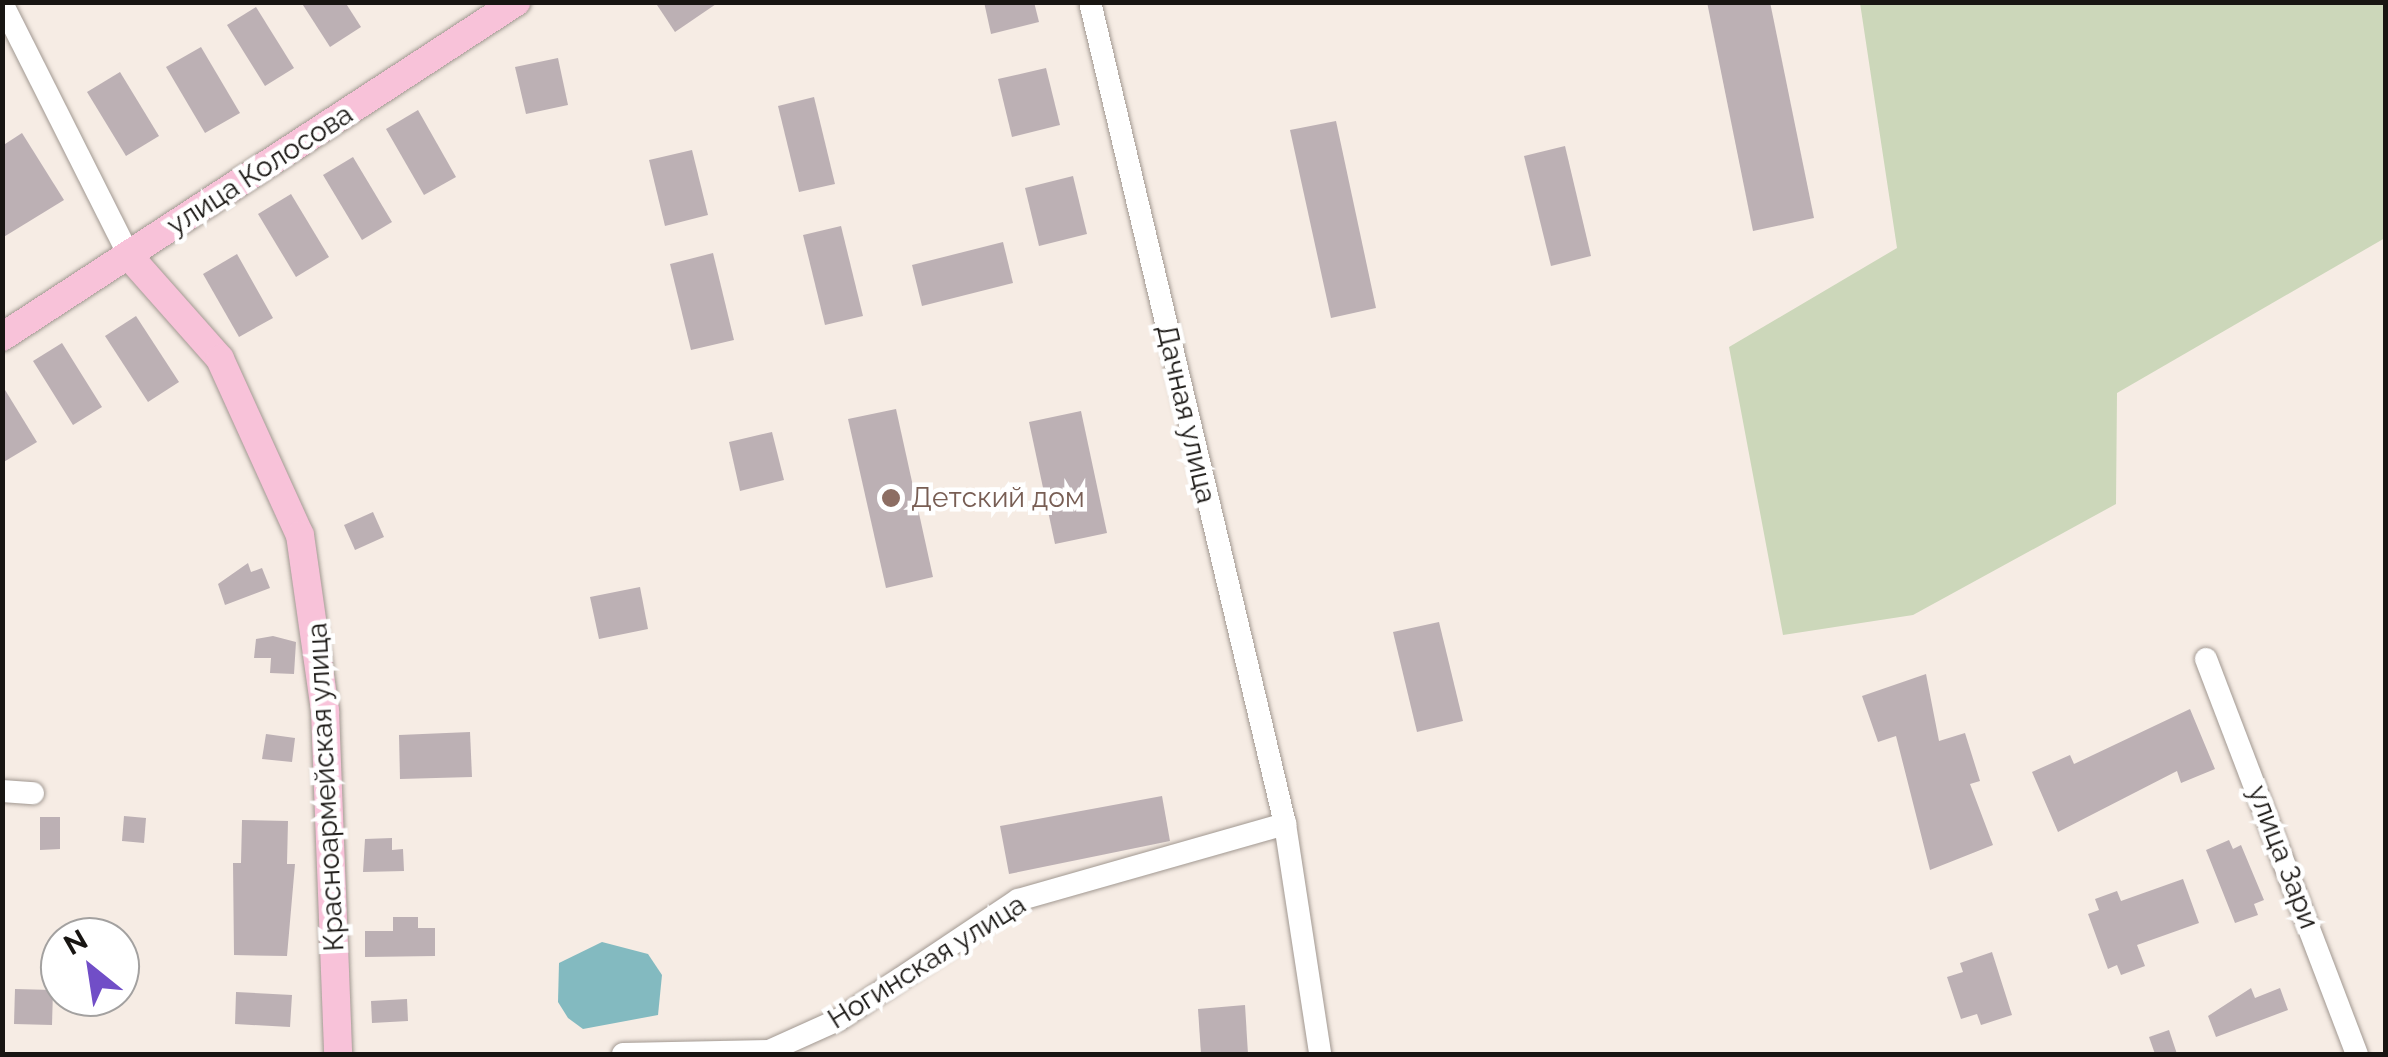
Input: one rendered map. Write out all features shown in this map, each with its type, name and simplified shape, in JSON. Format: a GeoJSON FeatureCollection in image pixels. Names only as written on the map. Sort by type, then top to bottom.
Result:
{"type":"FeatureCollection","features":[{"type":"Feature","properties":{"kind":"main road","name":"улица Колосова"},"geometry":{"type":"LineString","coordinates":[[2,336],[516,2]]}},
{"type":"Feature","properties":{"kind":"main road","name":"Красноармейская улица"},"geometry":{"type":"LineString","coordinates":[[129,256],[220,359],[300,535],[326,711],[338,1054]]}},
{"type":"Feature","properties":{"kind":"street","name":"Дачная улица"},"geometry":{"type":"LineString","coordinates":[[1090,2],[1285,824],[1320,1054]]}},
{"type":"Feature","properties":{"kind":"street","name":"Красноармейская улица"},"geometry":{"type":"LineString","coordinates":[[2,3],[129,256]]}},
{"type":"Feature","properties":{"kind":"street","name":"улица Зари"},"geometry":{"type":"LineString","coordinates":[[2206,660],[2357,1054]]}},
{"type":"Feature","properties":{"kind":"street"},"geometry":{"type":"LineString","coordinates":[[2,791],[34,793]]}},
{"type":"Feature","properties":{"kind":"street","name":"Ногинская улица"},"geometry":{"type":"LineString","coordinates":[[623,1054],[769,1051],[840,1019],[1018,900],[1285,824]]}},
{"type":"Feature","properties":{"kind":"green space"},"geometry":{"type":"Polygon","coordinates":[[[1860,3],[2385,3],[2385,238],[2117,393],[2116,504],[1913,615],[1783,635],[1729,347],[1897,248],[1860,3]]]}},
{"type":"Feature","properties":{"kind":"water"},"geometry":{"type":"Polygon","coordinates":[[[602,942],[648,954],[662,975],[658,1015],[583,1029],[568,1018],[558,1002],[559,963],[602,942]]]}},
{"type":"Feature","properties":{"kind":"building"},"geometry":{"type":"Polygon","coordinates":[[[301,2],[345,2],[361,27],[330,47],[301,2]]]}},
{"type":"Feature","properties":{"kind":"building"},"geometry":{"type":"Polygon","coordinates":[[[655,2],[719,2],[675,32],[655,2]]]}},
{"type":"Feature","properties":{"kind":"building"},"geometry":{"type":"Polygon","coordinates":[[[984,2],[1034,2],[1039,22],[991,34],[984,2]]]}},
{"type":"Feature","properties":{"kind":"building"},"geometry":{"type":"Polygon","coordinates":[[[1707,2],[1770,2],[1814,218],[1753,231],[1707,2]]]}},
{"type":"Feature","properties":{"kind":"building"},"geometry":{"type":"Polygon","coordinates":[[[256,7],[294,68],[265,86],[227,25],[256,7]]]}},
{"type":"Feature","properties":{"kind":"building"},"geometry":{"type":"Polygon","coordinates":[[[201,47],[240,113],[205,133],[166,67],[201,47]]]}},
{"type":"Feature","properties":{"kind":"building"},"geometry":{"type":"Polygon","coordinates":[[[558,58],[568,105],[526,114],[515,67],[558,58]]]}},
{"type":"Feature","properties":{"kind":"building"},"geometry":{"type":"Polygon","coordinates":[[[1046,68],[1060,125],[1012,137],[998,79],[1046,68]]]}},
{"type":"Feature","properties":{"kind":"building"},"geometry":{"type":"Polygon","coordinates":[[[120,72],[159,136],[126,156],[87,92],[120,72]]]}},
{"type":"Feature","properties":{"kind":"building"},"geometry":{"type":"Polygon","coordinates":[[[814,97],[835,184],[799,192],[778,106],[814,97]]]}},
{"type":"Feature","properties":{"kind":"building"},"geometry":{"type":"Polygon","coordinates":[[[418,110],[456,177],[424,195],[386,129],[418,110]]]}},
{"type":"Feature","properties":{"kind":"building"},"geometry":{"type":"Polygon","coordinates":[[[1336,121],[1376,308],[1331,318],[1290,130],[1336,121]]]}},
{"type":"Feature","properties":{"kind":"building"},"geometry":{"type":"Polygon","coordinates":[[[22,133],[64,200],[2,238],[2,146],[22,133]]]}},
{"type":"Feature","properties":{"kind":"building"},"geometry":{"type":"Polygon","coordinates":[[[1565,146],[1591,256],[1551,266],[1524,156],[1565,146]]]}},
{"type":"Feature","properties":{"kind":"building"},"geometry":{"type":"Polygon","coordinates":[[[692,150],[708,215],[665,226],[649,160],[692,150]]]}},
{"type":"Feature","properties":{"kind":"building"},"geometry":{"type":"Polygon","coordinates":[[[353,157],[392,222],[362,240],[323,175],[353,157]]]}},
{"type":"Feature","properties":{"kind":"building"},"geometry":{"type":"Polygon","coordinates":[[[1073,176],[1087,234],[1039,246],[1025,188],[1073,176]]]}},
{"type":"Feature","properties":{"kind":"building"},"geometry":{"type":"Polygon","coordinates":[[[291,194],[329,257],[296,277],[258,214],[291,194]]]}},
{"type":"Feature","properties":{"kind":"building"},"geometry":{"type":"Polygon","coordinates":[[[841,226],[863,316],[825,325],[803,235],[841,226]]]}},
{"type":"Feature","properties":{"kind":"building"},"geometry":{"type":"Polygon","coordinates":[[[1003,242],[1013,283],[922,306],[912,265],[1003,242]]]}},
{"type":"Feature","properties":{"kind":"building"},"geometry":{"type":"Polygon","coordinates":[[[713,253],[734,340],[691,350],[670,264],[713,253]]]}},
{"type":"Feature","properties":{"kind":"building"},"geometry":{"type":"Polygon","coordinates":[[[237,254],[273,318],[239,337],[203,274],[237,254]]]}},
{"type":"Feature","properties":{"kind":"building"},"geometry":{"type":"Polygon","coordinates":[[[136,316],[179,382],[148,402],[105,336],[136,316]]]}},
{"type":"Feature","properties":{"kind":"building"},"geometry":{"type":"Polygon","coordinates":[[[62,343],[102,407],[73,425],[33,361],[62,343]]]}},
{"type":"Feature","properties":{"kind":"building"},"geometry":{"type":"Polygon","coordinates":[[[2,385],[37,442],[2,463],[2,385]]]}},
{"type":"Feature","properties":{"kind":"building","name":"Детский дом"},"geometry":{"type":"Polygon","coordinates":[[[896,409],[933,577],[886,588],[848,419],[896,409]]]}},
{"type":"Feature","properties":{"kind":"building"},"geometry":{"type":"Polygon","coordinates":[[[1081,411],[1107,533],[1055,544],[1029,422],[1081,411]]]}},
{"type":"Feature","properties":{"kind":"building"},"geometry":{"type":"Polygon","coordinates":[[[772,432],[784,480],[740,491],[729,442],[772,432]]]}},
{"type":"Feature","properties":{"kind":"building"},"geometry":{"type":"Polygon","coordinates":[[[373,512],[384,537],[355,550],[344,525],[373,512]]]}},
{"type":"Feature","properties":{"kind":"building"},"geometry":{"type":"Polygon","coordinates":[[[248,563],[251,572],[262,568],[270,588],[225,605],[218,584],[248,563]]]}},
{"type":"Feature","properties":{"kind":"building"},"geometry":{"type":"Polygon","coordinates":[[[640,587],[648,629],[599,639],[590,597],[640,587]]]}},
{"type":"Feature","properties":{"kind":"building"},"geometry":{"type":"Polygon","coordinates":[[[1439,622],[1463,721],[1417,732],[1393,632],[1439,622]]]}},
{"type":"Feature","properties":{"kind":"building"},"geometry":{"type":"Polygon","coordinates":[[[273,636],[296,642],[294,674],[270,673],[271,658],[254,658],[256,639],[273,636]]]}},
{"type":"Feature","properties":{"kind":"building"},"geometry":{"type":"Polygon","coordinates":[[[1926,674],[1939,741],[1965,733],[1980,781],[1970,784],[1993,845],[1930,870],[1896,736],[1878,742],[1862,696],[1926,674]]]}},
{"type":"Feature","properties":{"kind":"building"},"geometry":{"type":"Polygon","coordinates":[[[2190,709],[2215,769],[2181,783],[2177,771],[2058,832],[2032,772],[2070,755],[2074,764],[2190,709]]]}},
{"type":"Feature","properties":{"kind":"building"},"geometry":{"type":"Polygon","coordinates":[[[470,732],[472,777],[400,779],[399,735],[470,732]]]}},
{"type":"Feature","properties":{"kind":"building"},"geometry":{"type":"Polygon","coordinates":[[[266,734],[295,738],[292,762],[262,759],[266,734]]]}},
{"type":"Feature","properties":{"kind":"building"},"geometry":{"type":"Polygon","coordinates":[[[1162,796],[1170,841],[1009,874],[1000,826],[1162,796]]]}},
{"type":"Feature","properties":{"kind":"building"},"geometry":{"type":"Polygon","coordinates":[[[124,816],[146,818],[144,843],[122,841],[124,816]]]}},
{"type":"Feature","properties":{"kind":"building"},"geometry":{"type":"Polygon","coordinates":[[[40,817],[60,817],[60,849],[40,850],[40,817]]]}},
{"type":"Feature","properties":{"kind":"building"},"geometry":{"type":"Polygon","coordinates":[[[242,820],[288,821],[287,864],[295,864],[287,956],[234,955],[233,863],[241,863],[242,820]]]}},
{"type":"Feature","properties":{"kind":"building"},"geometry":{"type":"Polygon","coordinates":[[[392,838],[392,850],[403,849],[404,871],[363,872],[365,839],[392,838]]]}},
{"type":"Feature","properties":{"kind":"building"},"geometry":{"type":"Polygon","coordinates":[[[2229,840],[2233,849],[2241,845],[2264,900],[2254,904],[2258,915],[2235,923],[2206,850],[2229,840]]]}},
{"type":"Feature","properties":{"kind":"building"},"geometry":{"type":"Polygon","coordinates":[[[2183,879],[2199,923],[2137,945],[2145,966],[2121,975],[2117,965],[2108,969],[2088,914],[2099,910],[2095,899],[2117,891],[2121,901],[2183,879]]]}},
{"type":"Feature","properties":{"kind":"building"},"geometry":{"type":"Polygon","coordinates":[[[393,917],[418,917],[418,928],[435,928],[435,956],[365,957],[365,931],[393,931],[393,917]]]}},
{"type":"Feature","properties":{"kind":"building"},"geometry":{"type":"Polygon","coordinates":[[[1992,952],[2012,1015],[1981,1025],[1977,1014],[1961,1019],[1947,977],[1963,972],[1960,963],[1992,952]]]}},
{"type":"Feature","properties":{"kind":"building"},"geometry":{"type":"Polygon","coordinates":[[[2251,988],[2255,998],[2280,988],[2288,1010],[2216,1037],[2208,1016],[2251,988]]]}},
{"type":"Feature","properties":{"kind":"building"},"geometry":{"type":"Polygon","coordinates":[[[15,989],[40,990],[40,1017],[52,1017],[52,1025],[14,1024],[15,989]]]}},
{"type":"Feature","properties":{"kind":"building"},"geometry":{"type":"Polygon","coordinates":[[[236,992],[292,995],[290,1027],[235,1024],[236,992]]]}},
{"type":"Feature","properties":{"kind":"building"},"geometry":{"type":"Polygon","coordinates":[[[407,999],[408,1021],[372,1023],[371,1001],[407,999]]]}},
{"type":"Feature","properties":{"kind":"building"},"geometry":{"type":"Polygon","coordinates":[[[1245,1005],[1248,1054],[1201,1054],[1198,1009],[1245,1005]]]}},
{"type":"Feature","properties":{"kind":"building"},"geometry":{"type":"Polygon","coordinates":[[[2169,1030],[2177,1054],[2155,1054],[2149,1037],[2169,1030]]]}},
{"type":"Feature","properties":{"kind":"place","name":"Детский дом"},"geometry":{"type":"Point","coordinates":[891,498]}}]}
